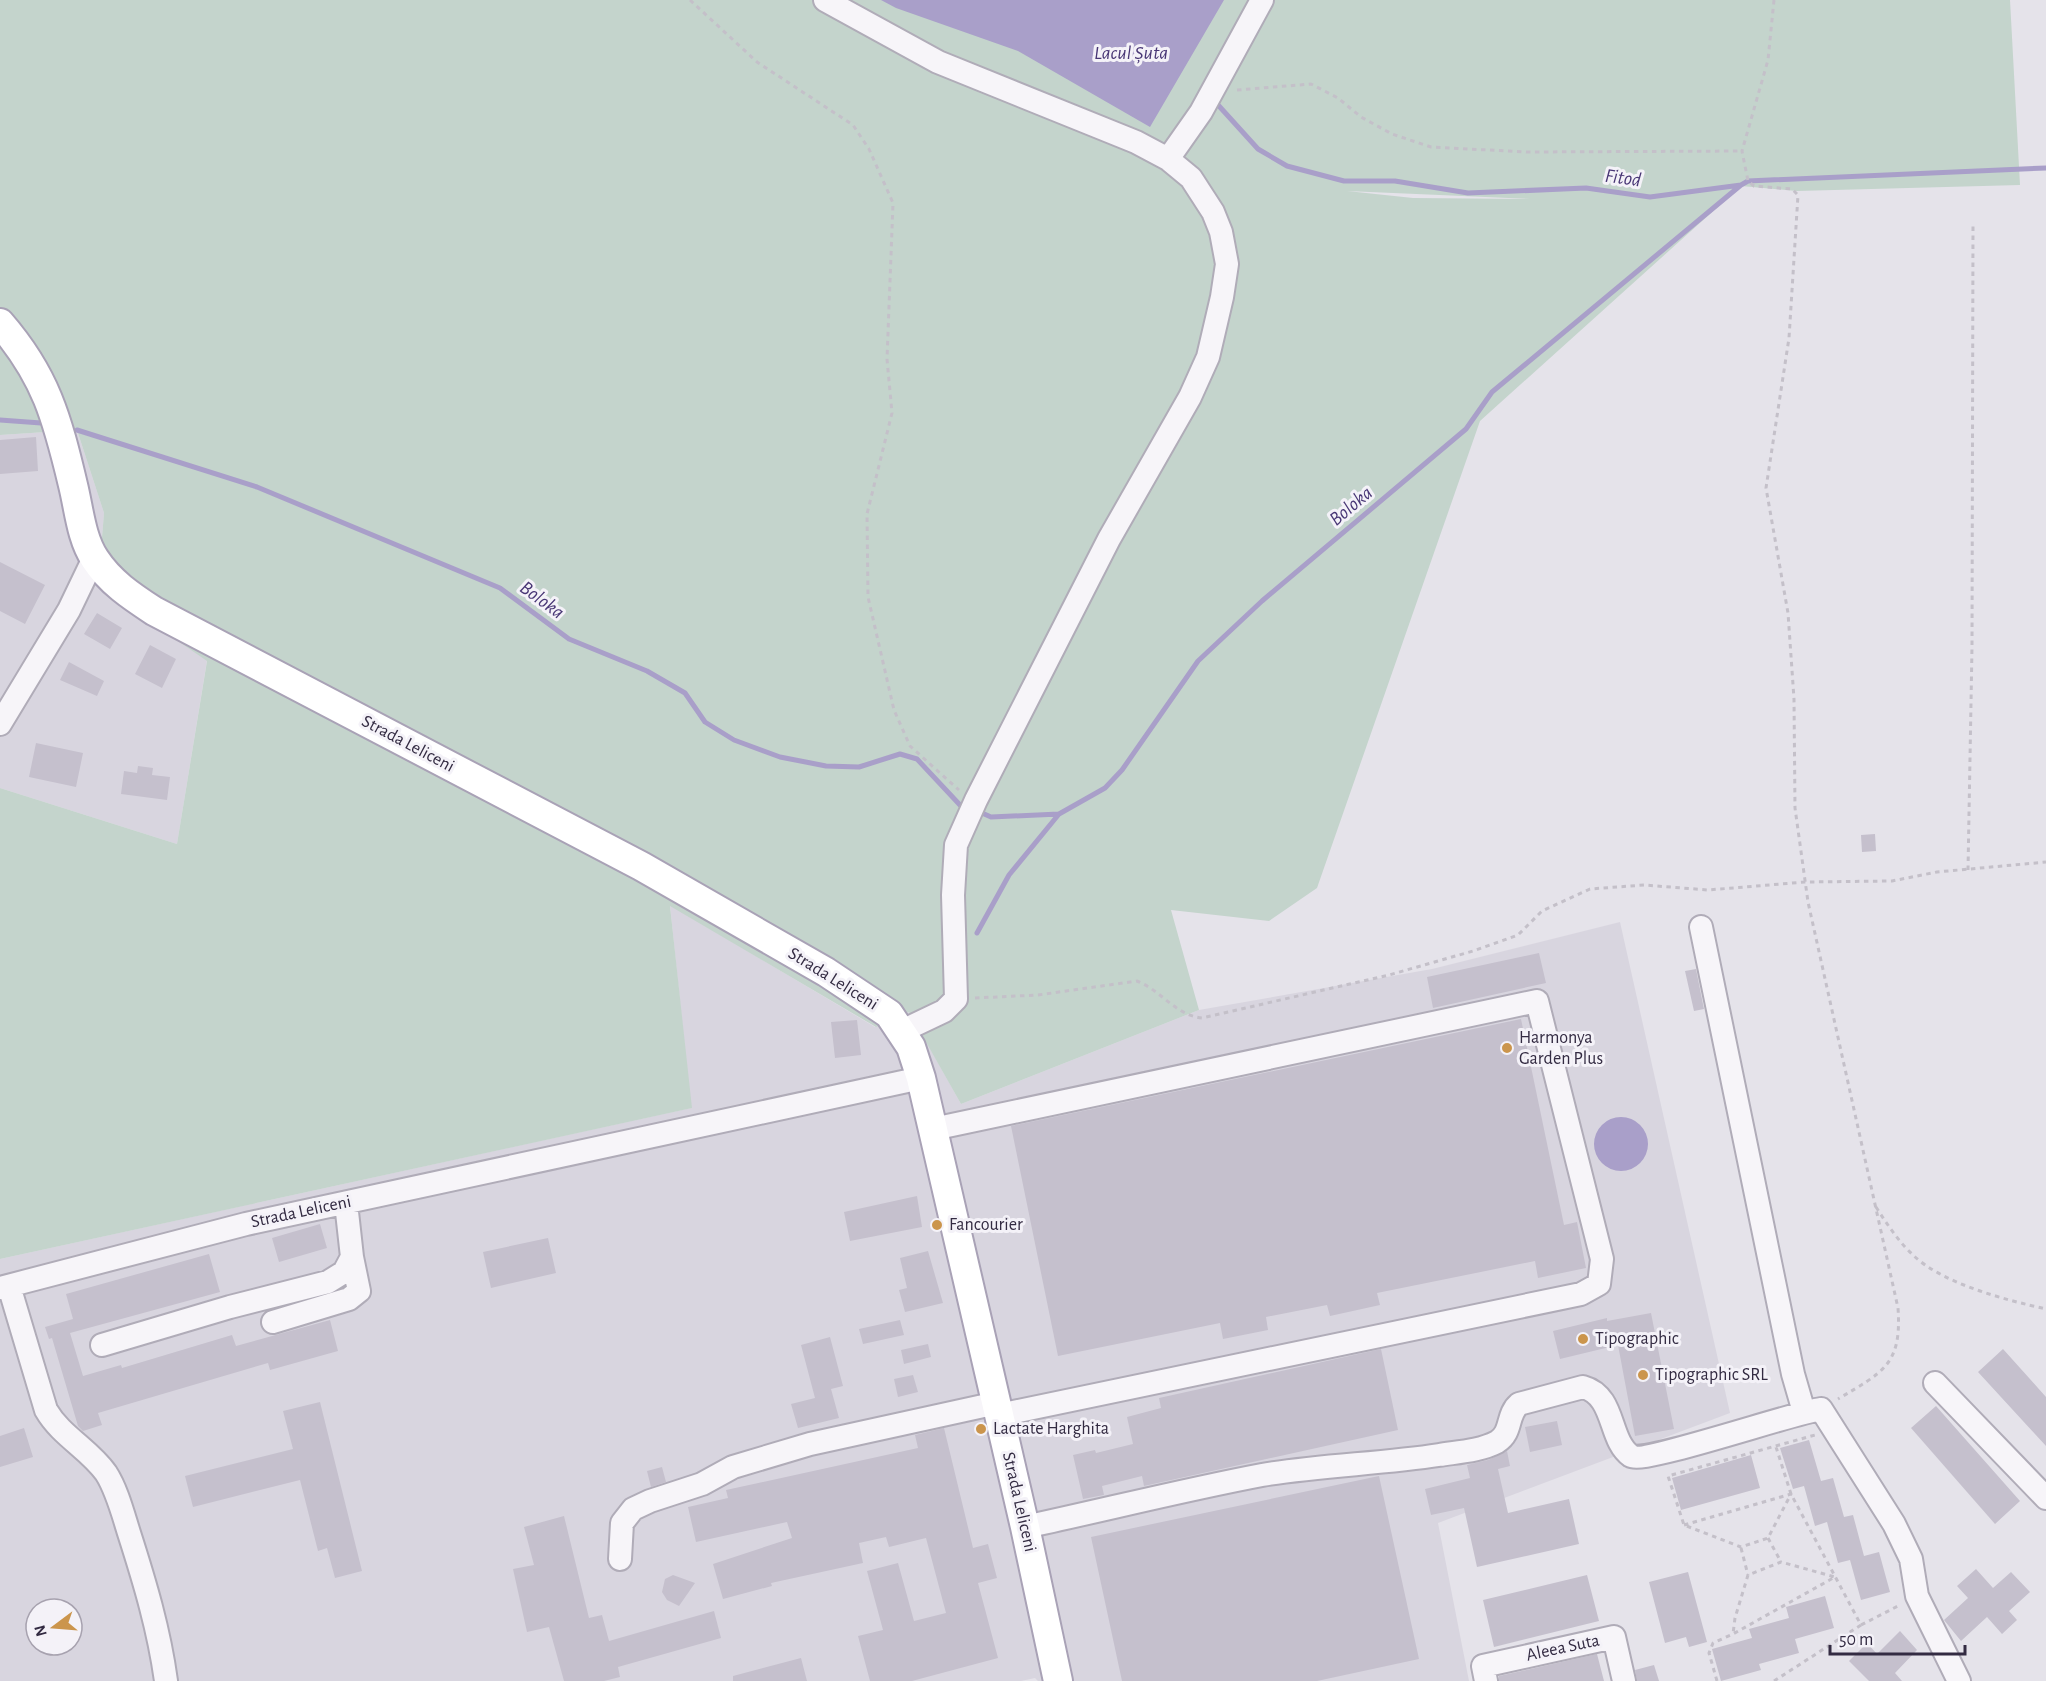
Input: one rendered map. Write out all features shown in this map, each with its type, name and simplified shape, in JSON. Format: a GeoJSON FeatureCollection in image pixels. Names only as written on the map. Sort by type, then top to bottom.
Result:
{"type":"FeatureCollection","features":[{"type":"Feature","properties":{"kind":"main road","name":"Strada Leliceni"},"geometry":{"type":"LineString","coordinates":[[0,323],[26,353],[49,398],[59,427],[86,540],[94,558],[109,578],[153,611],[641,866],[826,972],[889,1014],[902,1031],[921,1078],[1025,1527],[1058,1681]]}},
{"type":"Feature","properties":{"kind":"street"},"geometry":{"type":"LineString","coordinates":[[825,0],[938,62],[1136,141],[1168,159],[1191,178],[1200,190],[1221,232],[1227,264],[1208,357],[1190,397],[1109,539],[976,800],[956,845],[953,862],[956,999],[944,1011],[902,1031]]}},
{"type":"Feature","properties":{"kind":"street"},"geometry":{"type":"LineString","coordinates":[[1168,159],[1211,94],[1262,0]]}},
{"type":"Feature","properties":{"kind":"street"},"geometry":{"type":"LineString","coordinates":[[0,724],[69,609],[94,558]]}},
{"type":"Feature","properties":{"kind":"street"},"geometry":{"type":"LineString","coordinates":[[1701,927],[1783,1328],[1812,1410],[1894,1524],[1911,1558],[1917,1596],[1959,1681]]}},
{"type":"Feature","properties":{"kind":"street"},"geometry":{"type":"LineString","coordinates":[[620,1559],[622,1523],[633,1509],[702,1484],[734,1467],[800,1447],[1581,1294],[1599,1284],[1602,1259],[1537,1001],[933,1129]]}},
{"type":"Feature","properties":{"kind":"street","name":"Strada Leliceni"},"geometry":{"type":"LineString","coordinates":[[4,1287],[246,1224],[921,1078]]}},
{"type":"Feature","properties":{"kind":"street"},"geometry":{"type":"LineString","coordinates":[[273,1322],[348,1299],[359,1291],[352,1257],[346,1203]]}},
{"type":"Feature","properties":{"kind":"street"},"geometry":{"type":"LineString","coordinates":[[102,1345],[230,1307],[328,1282],[344,1272],[352,1257]]}},
{"type":"Feature","properties":{"kind":"street"},"geometry":{"type":"LineString","coordinates":[[4,1287],[46,1410],[54,1425],[89,1452],[107,1475],[121,1507],[160,1636],[166,1681]]}},
{"type":"Feature","properties":{"kind":"street"},"geometry":{"type":"LineString","coordinates":[[1935,1383],[2046,1498]]}},
{"type":"Feature","properties":{"kind":"street"},"geometry":{"type":"LineString","coordinates":[[1025,1527],[1264,1475],[1395,1462],[1473,1450],[1504,1436],[1509,1429],[1512,1413],[1519,1404],[1583,1387],[1593,1390],[1606,1407],[1624,1447],[1632,1457],[1641,1458],[1662,1455],[1812,1410]]}},
{"type":"Feature","properties":{"kind":"street","name":"Aleea Suta"},"geometry":{"type":"LineString","coordinates":[[1486,1681],[1483,1666],[1614,1637],[1624,1681]]}},
{"type":"Feature","properties":{"kind":"path"},"geometry":{"type":"LineString","coordinates":[[690,0],[757,62],[853,126],[869,149],[893,203],[887,359],[892,413],[867,514],[868,597],[894,710],[910,746],[944,779],[976,800]]}},
{"type":"Feature","properties":{"kind":"path"},"geometry":{"type":"LineString","coordinates":[[1774,0],[1768,60],[1742,152],[1748,181],[1754,186],[1792,189],[1798,195],[1789,338],[1766,488],[1788,613],[1794,699],[1795,808],[1806,882],[1898,1308],[1900,1335],[1893,1356],[1881,1373],[1812,1410]]}},
{"type":"Feature","properties":{"kind":"path"},"geometry":{"type":"LineString","coordinates":[[1211,94],[1263,86],[1311,84],[1338,98],[1361,117],[1392,134],[1431,147],[1526,152],[1742,152]]}},
{"type":"Feature","properties":{"kind":"path"},"geometry":{"type":"LineString","coordinates":[[1968,870],[1972,648],[1973,226]]}},
{"type":"Feature","properties":{"kind":"path"},"geometry":{"type":"LineString","coordinates":[[956,999],[1038,995],[1137,981],[1150,986],[1187,1016],[1202,1018],[1389,975],[1473,951],[1518,935],[1542,911],[1590,889],[1644,885],[1708,890],[1806,882],[1892,881],[2046,862]]}},
{"type":"Feature","properties":{"kind":"path"},"geometry":{"type":"LineString","coordinates":[[1874,1203],[1890,1230],[1914,1257],[1949,1278],[1981,1292],[2046,1309]]}},
{"type":"Feature","properties":{"kind":"path"},"geometry":{"type":"LineString","coordinates":[[1684,1525],[1668,1476],[1821,1434]]}},
{"type":"Feature","properties":{"kind":"path"},"geometry":{"type":"LineString","coordinates":[[1776,1447],[1791,1494],[1861,1625]]}},
{"type":"Feature","properties":{"kind":"path"},"geometry":{"type":"LineString","coordinates":[[1684,1525],[1791,1494]]}},
{"type":"Feature","properties":{"kind":"path"},"geometry":{"type":"LineString","coordinates":[[1684,1525],[1741,1547],[1768,1538],[1791,1494]]}},
{"type":"Feature","properties":{"kind":"path"},"geometry":{"type":"LineString","coordinates":[[1768,1538],[1780,1562]]}},
{"type":"Feature","properties":{"kind":"path"},"geometry":{"type":"LineString","coordinates":[[1733,1634],[1735,1618],[1748,1575],[1741,1547]]}},
{"type":"Feature","properties":{"kind":"path"},"geometry":{"type":"LineString","coordinates":[[1748,1575],[1780,1562],[1835,1577]]}},
{"type":"Feature","properties":{"kind":"path"},"geometry":{"type":"LineString","coordinates":[[1717,1681],[1709,1653],[1713,1643],[1835,1577]]}},
{"type":"Feature","properties":{"kind":"path"},"geometry":{"type":"LineString","coordinates":[[1774,1681],[1861,1625],[1917,1596]]}},
{"type":"Feature","properties":{"kind":"shaded area"},"geometry":{"type":"Polygon","coordinates":[[[0,0],[2010,0],[2020,185],[1797,191],[1741,186],[1480,421],[1317,888],[1269,921],[1171,910],[1199,1010],[961,1104],[909,1012],[876,1027],[670,906],[692,1108],[0,1259],[0,788],[177,844],[207,661],[98,586],[104,513],[77,430],[0,435],[0,0]],[[1347,191],[1413,198],[1530,199],[1347,191]]]}},
{"type":"Feature","properties":{"kind":"shaded area"},"geometry":{"type":"Polygon","coordinates":[[[77,430],[104,513],[98,586],[207,660],[177,844],[0,788],[0,435],[77,430]]]}},
{"type":"Feature","properties":{"kind":"shaded area"},"geometry":{"type":"Polygon","coordinates":[[[670,905],[875,1027],[909,1011],[961,1104],[1199,1010],[1432,969],[1620,922],[1730,1413],[1438,1523],[1469,1681],[1038,1681],[1035,1678],[1021,1681],[0,1681],[0,1259],[691,1108],[670,905]]]}},
{"type":"Feature","properties":{"kind":"water","name":"Lacul Șuta"},"geometry":{"type":"Polygon","coordinates":[[[881,0],[1224,0],[1150,127],[1018,51],[896,8],[881,0]]]}},
{"type":"Feature","properties":{"kind":"water"},"geometry":{"type":"Polygon","coordinates":[[[1621,1117],[1631,1119],[1640,1125],[1646,1134],[1648,1144],[1646,1154],[1640,1163],[1631,1169],[1621,1171],[1611,1169],[1602,1163],[1596,1154],[1594,1144],[1596,1134],[1602,1125],[1611,1119],[1621,1117]]]}},
{"type":"Feature","properties":{"kind":"building"},"geometry":{"type":"Polygon","coordinates":[[[36,437],[38,471],[0,474],[0,440],[36,437]]]}},
{"type":"Feature","properties":{"kind":"building"},"geometry":{"type":"Polygon","coordinates":[[[0,562],[45,585],[25,624],[0,611],[0,562]]]}},
{"type":"Feature","properties":{"kind":"building"},"geometry":{"type":"Polygon","coordinates":[[[97,613],[122,628],[110,649],[84,634],[97,613]]]}},
{"type":"Feature","properties":{"kind":"building"},"geometry":{"type":"Polygon","coordinates":[[[150,645],[176,659],[162,688],[135,674],[150,645]]]}},
{"type":"Feature","properties":{"kind":"building"},"geometry":{"type":"Polygon","coordinates":[[[69,662],[104,681],[97,696],[60,680],[69,662]]]}},
{"type":"Feature","properties":{"kind":"building"},"geometry":{"type":"Polygon","coordinates":[[[36,743],[83,753],[76,787],[29,777],[36,743]]]}},
{"type":"Feature","properties":{"kind":"building"},"geometry":{"type":"Polygon","coordinates":[[[138,766],[153,768],[152,775],[170,777],[167,800],[121,794],[124,771],[137,773],[138,766]]]}},
{"type":"Feature","properties":{"kind":"building"},"geometry":{"type":"Polygon","coordinates":[[[1875,834],[1876,851],[1862,852],[1861,835],[1875,834]]]}},
{"type":"Feature","properties":{"kind":"building"},"geometry":{"type":"Polygon","coordinates":[[[1539,953],[1546,983],[1433,1008],[1427,977],[1539,953]]]}},
{"type":"Feature","properties":{"kind":"building"},"geometry":{"type":"Polygon","coordinates":[[[1696,969],[1704,1009],[1694,1011],[1685,971],[1696,969]]]}},
{"type":"Feature","properties":{"kind":"building"},"geometry":{"type":"Polygon","coordinates":[[[1521,1019],[1564,1225],[1577,1222],[1586,1268],[1538,1278],[1535,1261],[1377,1293],[1380,1305],[1330,1316],[1327,1305],[1266,1317],[1268,1330],[1223,1339],[1220,1323],[1058,1356],[1011,1126],[1521,1019]]]}},
{"type":"Feature","properties":{"kind":"building"},"geometry":{"type":"Polygon","coordinates":[[[857,1020],[861,1055],[835,1058],[831,1022],[857,1020]]]}},
{"type":"Feature","properties":{"kind":"building"},"geometry":{"type":"Polygon","coordinates":[[[917,1196],[922,1227],[850,1241],[844,1212],[917,1196]]]}},
{"type":"Feature","properties":{"kind":"building"},"geometry":{"type":"Polygon","coordinates":[[[320,1224],[327,1248],[279,1262],[272,1238],[320,1224]]]}},
{"type":"Feature","properties":{"kind":"building"},"geometry":{"type":"Polygon","coordinates":[[[548,1238],[556,1273],[491,1288],[483,1252],[548,1238]]]}},
{"type":"Feature","properties":{"kind":"building"},"geometry":{"type":"Polygon","coordinates":[[[928,1251],[943,1303],[905,1312],[899,1290],[907,1288],[900,1258],[928,1251]]]}},
{"type":"Feature","properties":{"kind":"building"},"geometry":{"type":"Polygon","coordinates":[[[209,1254],[220,1292],[70,1333],[83,1376],[121,1365],[122,1368],[232,1335],[236,1346],[330,1320],[338,1351],[270,1370],[268,1363],[98,1413],[102,1425],[83,1431],[78,1426],[52,1338],[49,1339],[45,1327],[73,1319],[66,1294],[209,1254]]]}},
{"type":"Feature","properties":{"kind":"building","name":"Tipographic SRL"},"geometry":{"type":"Polygon","coordinates":[[[1651,1313],[1674,1429],[1635,1436],[1618,1345],[1560,1359],[1553,1331],[1607,1318],[1607,1321],[1651,1313]]]}},
{"type":"Feature","properties":{"kind":"building"},"geometry":{"type":"Polygon","coordinates":[[[900,1320],[904,1335],[863,1344],[859,1329],[900,1320]]]}},
{"type":"Feature","properties":{"kind":"building"},"geometry":{"type":"Polygon","coordinates":[[[830,1337],[843,1386],[831,1389],[839,1418],[798,1428],[791,1404],[815,1398],[801,1345],[830,1337]]]}},
{"type":"Feature","properties":{"kind":"building"},"geometry":{"type":"Polygon","coordinates":[[[928,1344],[931,1357],[904,1364],[901,1350],[928,1344]]]}},
{"type":"Feature","properties":{"kind":"building"},"geometry":{"type":"Polygon","coordinates":[[[1381,1349],[1398,1430],[1144,1486],[1142,1476],[1102,1486],[1104,1495],[1083,1499],[1073,1455],[1095,1450],[1096,1453],[1133,1444],[1127,1417],[1161,1408],[1159,1398],[1381,1349]]]}},
{"type":"Feature","properties":{"kind":"building"},"geometry":{"type":"Polygon","coordinates":[[[2003,1349],[2046,1397],[2046,1446],[1978,1372],[2003,1349]]]}},
{"type":"Feature","properties":{"kind":"building"},"geometry":{"type":"Polygon","coordinates":[[[913,1375],[918,1392],[898,1397],[894,1379],[913,1375]]]}},
{"type":"Feature","properties":{"kind":"building"},"geometry":{"type":"Polygon","coordinates":[[[320,1402],[362,1571],[335,1578],[327,1548],[318,1551],[300,1480],[193,1507],[185,1476],[293,1449],[283,1411],[320,1402]]]}},
{"type":"Feature","properties":{"kind":"building"},"geometry":{"type":"Polygon","coordinates":[[[1936,1406],[2020,1501],[1995,1524],[1911,1428],[1936,1406]]]}},
{"type":"Feature","properties":{"kind":"building"},"geometry":{"type":"Polygon","coordinates":[[[1557,1421],[1562,1445],[1530,1452],[1525,1427],[1557,1421]]]}},
{"type":"Feature","properties":{"kind":"building"},"geometry":{"type":"Polygon","coordinates":[[[24,1428],[33,1457],[0,1467],[0,1436],[24,1428]]]}},
{"type":"Feature","properties":{"kind":"building"},"geometry":{"type":"Polygon","coordinates":[[[944,1428],[973,1548],[988,1544],[997,1578],[978,1583],[998,1658],[912,1681],[870,1681],[858,1636],[883,1630],[867,1571],[898,1563],[914,1621],[946,1613],[926,1538],[889,1547],[886,1537],[859,1543],[863,1563],[771,1583],[772,1586],[723,1599],[713,1564],[792,1538],[787,1522],[696,1542],[688,1507],[728,1498],[726,1490],[918,1448],[915,1435],[944,1428]]]}},
{"type":"Feature","properties":{"kind":"building"},"geometry":{"type":"Polygon","coordinates":[[[1809,1440],[1821,1481],[1833,1478],[1844,1517],[1853,1515],[1864,1556],[1879,1552],[1890,1592],[1861,1600],[1850,1560],[1838,1563],[1827,1522],[1815,1526],[1804,1486],[1793,1489],[1780,1448],[1809,1440]]]}},
{"type":"Feature","properties":{"kind":"building"},"geometry":{"type":"Polygon","coordinates":[[[1507,1451],[1510,1466],[1498,1469],[1508,1513],[1569,1499],[1579,1544],[1477,1567],[1464,1508],[1431,1515],[1425,1489],[1470,1478],[1467,1465],[1488,1460],[1507,1451]]]}},
{"type":"Feature","properties":{"kind":"building"},"geometry":{"type":"Polygon","coordinates":[[[1751,1455],[1760,1488],[1681,1510],[1672,1478],[1751,1455]]]}},
{"type":"Feature","properties":{"kind":"building"},"geometry":{"type":"Polygon","coordinates":[[[662,1467],[666,1482],[651,1487],[647,1471],[662,1467]]]}},
{"type":"Feature","properties":{"kind":"building"},"geometry":{"type":"Polygon","coordinates":[[[1379,1476],[1419,1659],[1317,1681],[1122,1681],[1091,1537],[1379,1476]]]}},
{"type":"Feature","properties":{"kind":"building"},"geometry":{"type":"Polygon","coordinates":[[[564,1516],[589,1618],[602,1615],[609,1641],[714,1611],[721,1638],[618,1667],[620,1677],[604,1681],[564,1681],[549,1627],[527,1632],[513,1569],[534,1565],[524,1527],[564,1516]]]}},
{"type":"Feature","properties":{"kind":"building"},"geometry":{"type":"Polygon","coordinates":[[[1976,1569],[1993,1588],[2011,1572],[2030,1592],[2009,1611],[2017,1620],[2002,1634],[1987,1617],[1961,1641],[1944,1620],[1968,1598],[1957,1586],[1976,1569]]]}},
{"type":"Feature","properties":{"kind":"building"},"geometry":{"type":"Polygon","coordinates":[[[1688,1572],[1707,1642],[1689,1647],[1686,1637],[1665,1643],[1649,1582],[1688,1572]]]}},
{"type":"Feature","properties":{"kind":"building"},"geometry":{"type":"Polygon","coordinates":[[[673,1575],[695,1583],[679,1606],[667,1600],[662,1592],[665,1579],[673,1575]]]}},
{"type":"Feature","properties":{"kind":"building"},"geometry":{"type":"Polygon","coordinates":[[[1587,1575],[1599,1621],[1494,1647],[1483,1600],[1587,1575]]]}},
{"type":"Feature","properties":{"kind":"building"},"geometry":{"type":"Polygon","coordinates":[[[1825,1596],[1834,1628],[1795,1639],[1799,1653],[1759,1664],[1761,1670],[1721,1681],[1712,1649],[1752,1638],[1749,1629],[1789,1618],[1786,1607],[1825,1596]]]}},
{"type":"Feature","properties":{"kind":"building"},"geometry":{"type":"Polygon","coordinates":[[[1900,1631],[1917,1650],[1895,1673],[1902,1681],[1869,1681],[1849,1661],[1867,1643],[1877,1654],[1900,1631]]]}},
{"type":"Feature","properties":{"kind":"building"},"geometry":{"type":"Polygon","coordinates":[[[1597,1654],[1604,1681],[1499,1681],[1499,1676],[1597,1654]]]}},
{"type":"Feature","properties":{"kind":"building"},"geometry":{"type":"Polygon","coordinates":[[[801,1658],[807,1681],[733,1681],[733,1676],[801,1658]]]}},
{"type":"Feature","properties":{"kind":"building"},"geometry":{"type":"Polygon","coordinates":[[[1654,1665],[1659,1681],[1637,1681],[1635,1670],[1654,1665]]]}},
{"type":"Feature","properties":{"kind":"waterway","name":"Fitod"},"geometry":{"type":"LineString","coordinates":[[1219,106],[1258,149],[1287,166],[1344,181],[1395,181],[1468,193],[1586,188],[1650,197],[1741,185],[1748,181],[2046,168]]}},
{"type":"Feature","properties":{"kind":"waterway","name":"Boloka"},"geometry":{"type":"LineString","coordinates":[[982,813],[991,817],[1059,814],[1105,788],[1122,770],[1198,661],[1262,601],[1466,429],[1492,392],[1741,185]]}},
{"type":"Feature","properties":{"kind":"waterway","name":"Boloka"},"geometry":{"type":"LineString","coordinates":[[0,420],[41,423]]}},
{"type":"Feature","properties":{"kind":"waterway","name":"Boloka"},"geometry":{"type":"LineString","coordinates":[[77,430],[257,487],[500,588],[569,639],[647,671],[685,693],[705,722],[734,740],[780,757],[826,766],[859,767],[900,754],[917,759],[960,805]]}},
{"type":"Feature","properties":{"kind":"waterway"},"geometry":{"type":"LineString","coordinates":[[977,933],[1009,875],[1059,814]]}},
{"type":"Feature","properties":{"kind":"place","name":"Harmonya Garden Plus"},"geometry":{"type":"Point","coordinates":[1507,1048]}},
{"type":"Feature","properties":{"kind":"place","name":"Fancourier"},"geometry":{"type":"Point","coordinates":[937,1225]}},
{"type":"Feature","properties":{"kind":"place","name":"Tipographic"},"geometry":{"type":"Point","coordinates":[1583,1339]}},
{"type":"Feature","properties":{"kind":"place","name":"Tipographic SRL"},"geometry":{"type":"Point","coordinates":[1643,1375]}},
{"type":"Feature","properties":{"kind":"place","name":"Lactate Harghita"},"geometry":{"type":"Point","coordinates":[981,1429]}}]}
